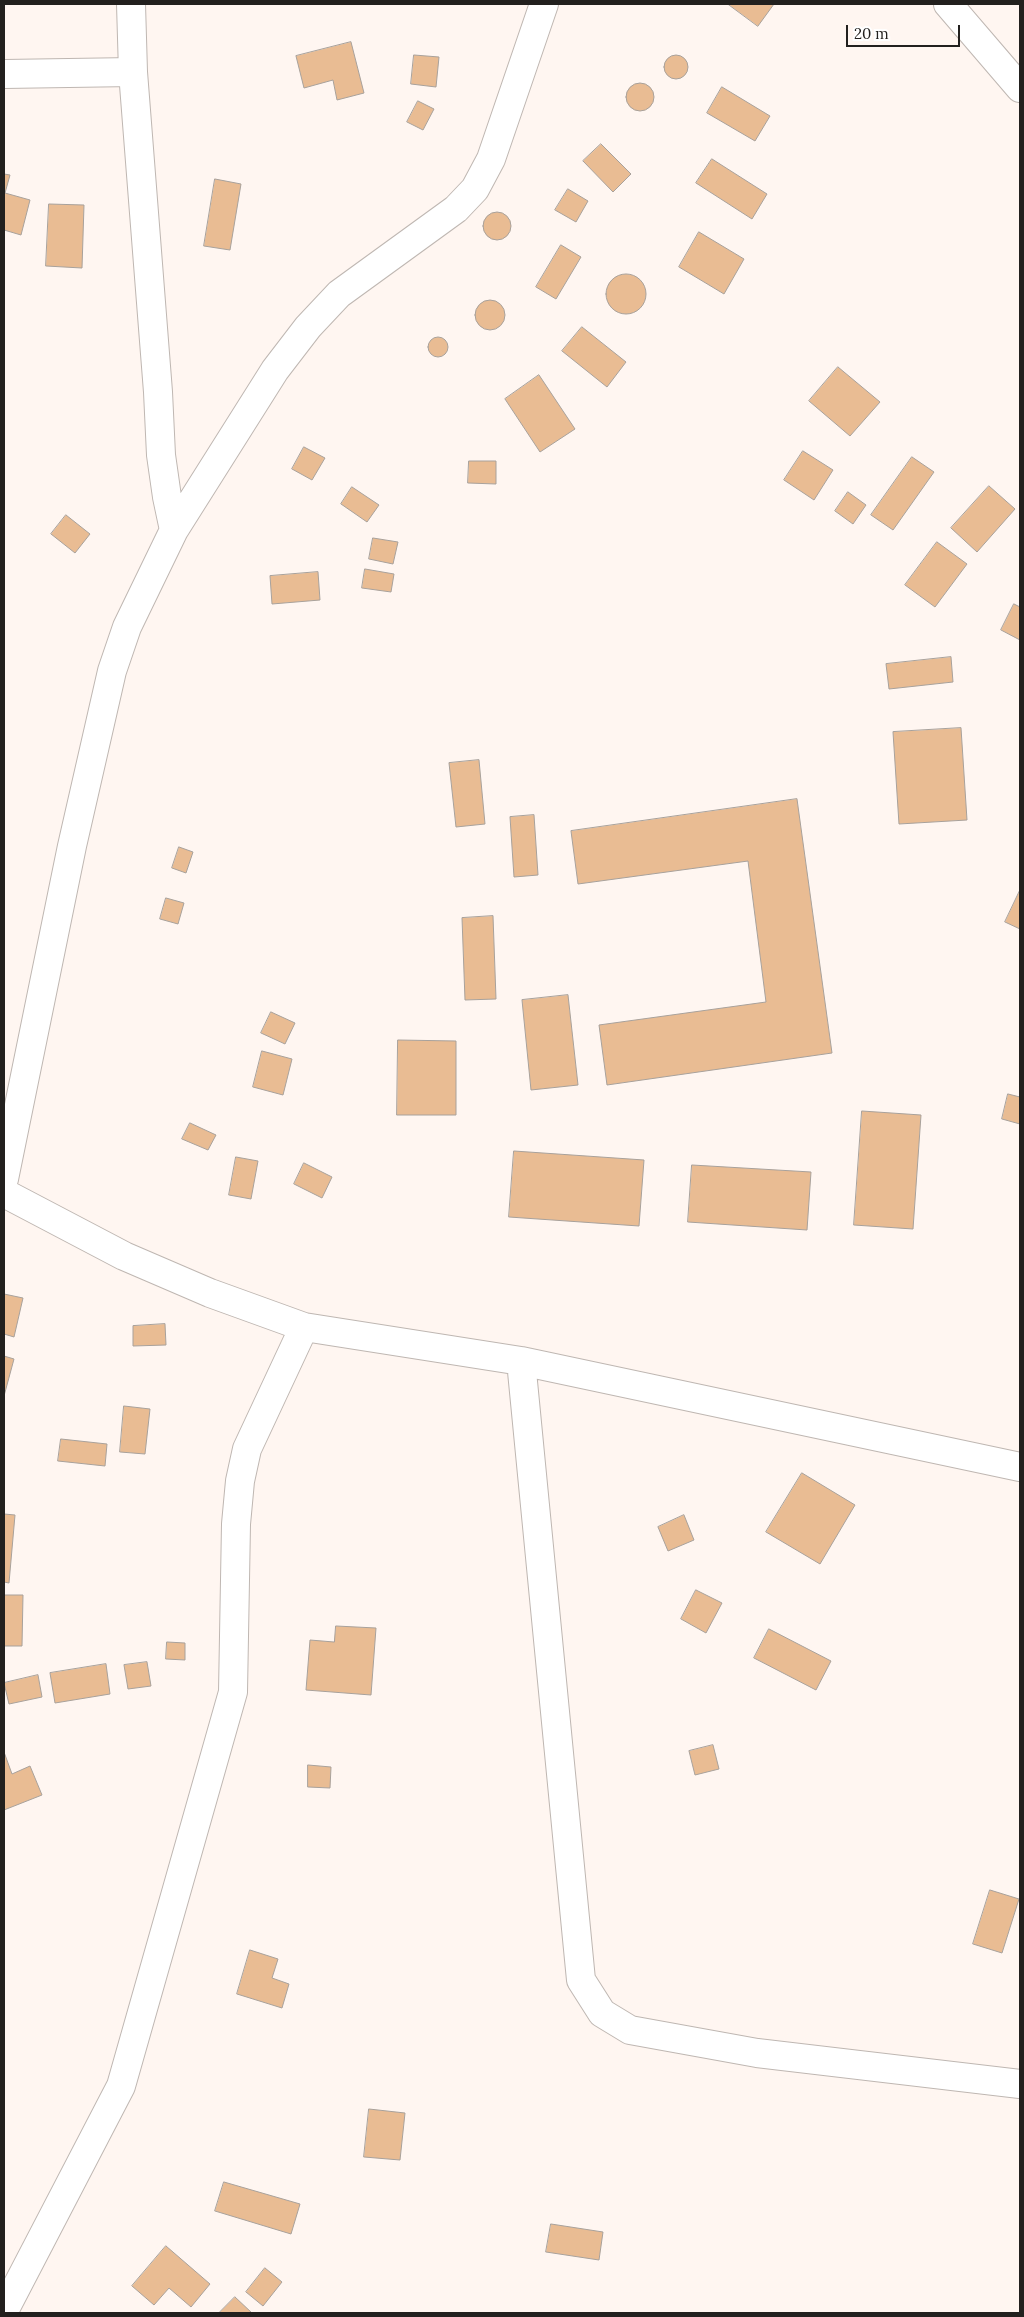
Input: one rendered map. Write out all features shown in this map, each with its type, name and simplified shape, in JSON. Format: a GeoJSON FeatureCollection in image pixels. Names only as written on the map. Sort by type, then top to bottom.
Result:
{"type":"FeatureCollection","features":[{"type":"Feature","properties":{"kind":"street"},"geometry":{"type":"LineString","coordinates":[[131,4],[133,72],[157,372],[161,455],[174,530]]}},
{"type":"Feature","properties":{"kind":"street"},"geometry":{"type":"LineString","coordinates":[[4,1179],[70,856],[112,670],[127,627],[174,530],[275,370],[308,326],[339,294],[456,209],[475,189],[491,159],[544,4]]}},
{"type":"Feature","properties":{"kind":"street"},"geometry":{"type":"LineString","coordinates":[[948,4],[1020,88]]}},
{"type":"Feature","properties":{"kind":"street"},"geometry":{"type":"LineString","coordinates":[[4,74],[133,72]]}},
{"type":"Feature","properties":{"kind":"street"},"geometry":{"type":"LineString","coordinates":[[4,1193],[124,1256],[210,1293],[304,1326],[521,1361],[1020,1467]]}},
{"type":"Feature","properties":{"kind":"street"},"geometry":{"type":"LineString","coordinates":[[4,2311],[121,2086],[233,1692],[236,1524],[240,1481],[247,1449],[304,1326]]}},
{"type":"Feature","properties":{"kind":"street"},"geometry":{"type":"LineString","coordinates":[[521,1361],[581,1980],[602,2013],[630,2030],[757,2053],[1020,2084]]}},
{"type":"Feature","properties":{"kind":"building"},"geometry":{"type":"Polygon","coordinates":[[[728,4],[774,4],[758,26],[728,4]]]}},
{"type":"Feature","properties":{"kind":"building"},"geometry":{"type":"Polygon","coordinates":[[[351,42],[364,93],[337,100],[333,80],[304,88],[296,56],[351,42]]]}},
{"type":"Feature","properties":{"kind":"building"},"geometry":{"type":"Polygon","coordinates":[[[414,55],[439,57],[436,87],[411,84],[414,55]]]}},
{"type":"Feature","properties":{"kind":"building"},"geometry":{"type":"Polygon","coordinates":[[[676,55],[684,59],[688,67],[684,75],[676,79],[668,75],[664,67],[668,59],[676,55]]]}},
{"type":"Feature","properties":{"kind":"building"},"geometry":{"type":"Polygon","coordinates":[[[640,83],[650,87],[654,97],[650,107],[640,111],[630,107],[626,97],[630,87],[640,83]]]}},
{"type":"Feature","properties":{"kind":"building"},"geometry":{"type":"Polygon","coordinates":[[[722,87],[770,116],[755,141],[707,113],[722,87]]]}},
{"type":"Feature","properties":{"kind":"building"},"geometry":{"type":"Polygon","coordinates":[[[418,101],[434,109],[423,130],[407,122],[418,101]]]}},
{"type":"Feature","properties":{"kind":"building"},"geometry":{"type":"Polygon","coordinates":[[[601,144],[631,174],[613,192],[583,161],[601,144]]]}},
{"type":"Feature","properties":{"kind":"building"},"geometry":{"type":"Polygon","coordinates":[[[712,159],[767,194],[752,219],[696,183],[712,159]]]}},
{"type":"Feature","properties":{"kind":"building"},"geometry":{"type":"Polygon","coordinates":[[[4,174],[10,175],[5,193],[30,200],[21,235],[4,230],[4,174]]]}},
{"type":"Feature","properties":{"kind":"building"},"geometry":{"type":"Polygon","coordinates":[[[215,179],[241,184],[230,250],[204,246],[215,179]]]}},
{"type":"Feature","properties":{"kind":"building"},"geometry":{"type":"Polygon","coordinates":[[[568,189],[588,201],[576,222],[555,210],[568,189]]]}},
{"type":"Feature","properties":{"kind":"building"},"geometry":{"type":"Polygon","coordinates":[[[49,204],[84,205],[82,268],[46,266],[49,204]]]}},
{"type":"Feature","properties":{"kind":"building"},"geometry":{"type":"Polygon","coordinates":[[[497,212],[507,216],[511,226],[507,236],[497,240],[487,236],[483,226],[487,216],[497,212]]]}},
{"type":"Feature","properties":{"kind":"building"},"geometry":{"type":"Polygon","coordinates":[[[699,232],[744,259],[724,294],[679,267],[699,232]]]}},
{"type":"Feature","properties":{"kind":"building"},"geometry":{"type":"Polygon","coordinates":[[[561,245],[581,257],[556,299],[536,287],[561,245]]]}},
{"type":"Feature","properties":{"kind":"building"},"geometry":{"type":"Polygon","coordinates":[[[626,274],[637,277],[643,283],[646,294],[643,305],[637,311],[626,314],[615,311],[609,305],[606,294],[609,283],[615,277],[626,274]]]}},
{"type":"Feature","properties":{"kind":"building"},"geometry":{"type":"Polygon","coordinates":[[[490,300],[501,304],[505,315],[501,326],[490,330],[479,326],[475,315],[479,304],[490,300]]]}},
{"type":"Feature","properties":{"kind":"building"},"geometry":{"type":"Polygon","coordinates":[[[582,327],[626,362],[607,387],[562,351],[582,327]]]}},
{"type":"Feature","properties":{"kind":"building"},"geometry":{"type":"Polygon","coordinates":[[[434,337],[442,337],[448,343],[448,351],[442,357],[434,357],[428,351],[428,343],[434,337]]]}},
{"type":"Feature","properties":{"kind":"building"},"geometry":{"type":"Polygon","coordinates":[[[838,367],[880,402],[850,436],[809,401],[838,367]]]}},
{"type":"Feature","properties":{"kind":"building"},"geometry":{"type":"Polygon","coordinates":[[[539,375],[575,429],[540,452],[505,399],[539,375]]]}},
{"type":"Feature","properties":{"kind":"building"},"geometry":{"type":"Polygon","coordinates":[[[304,447],[325,458],[312,480],[292,469],[304,447]]]}},
{"type":"Feature","properties":{"kind":"building"},"geometry":{"type":"Polygon","coordinates":[[[803,451],[833,470],[814,500],[784,480],[803,451]]]}},
{"type":"Feature","properties":{"kind":"building"},"geometry":{"type":"Polygon","coordinates":[[[912,457],[934,472],[893,530],[871,515],[912,457]]]}},
{"type":"Feature","properties":{"kind":"building"},"geometry":{"type":"Polygon","coordinates":[[[469,461],[496,461],[496,484],[468,483],[469,461]]]}},
{"type":"Feature","properties":{"kind":"building"},"geometry":{"type":"Polygon","coordinates":[[[989,486],[1015,509],[977,552],[951,528],[989,486]]]}},
{"type":"Feature","properties":{"kind":"building"},"geometry":{"type":"Polygon","coordinates":[[[352,487],[379,505],[367,522],[341,504],[352,487]]]}},
{"type":"Feature","properties":{"kind":"building"},"geometry":{"type":"Polygon","coordinates":[[[848,492],[866,505],[853,524],[835,511],[848,492]]]}},
{"type":"Feature","properties":{"kind":"building"},"geometry":{"type":"Polygon","coordinates":[[[66,515],[90,534],[75,553],[51,534],[66,515]]]}},
{"type":"Feature","properties":{"kind":"building"},"geometry":{"type":"Polygon","coordinates":[[[373,538],[398,542],[393,564],[369,559],[373,538]]]}},
{"type":"Feature","properties":{"kind":"building"},"geometry":{"type":"Polygon","coordinates":[[[937,542],[967,564],[935,607],[905,585],[937,542]]]}},
{"type":"Feature","properties":{"kind":"building"},"geometry":{"type":"Polygon","coordinates":[[[365,569],[394,574],[391,592],[362,588],[365,569]]]}},
{"type":"Feature","properties":{"kind":"building"},"geometry":{"type":"Polygon","coordinates":[[[318,572],[320,600],[272,604],[270,576],[318,572]]]}},
{"type":"Feature","properties":{"kind":"building"},"geometry":{"type":"Polygon","coordinates":[[[1014,604],[1020,607],[1020,640],[1001,630],[1014,604]]]}},
{"type":"Feature","properties":{"kind":"building"},"geometry":{"type":"Polygon","coordinates":[[[951,657],[953,682],[889,689],[886,664],[951,657]]]}},
{"type":"Feature","properties":{"kind":"building"},"geometry":{"type":"Polygon","coordinates":[[[961,728],[967,820],[899,824],[893,732],[961,728]]]}},
{"type":"Feature","properties":{"kind":"building"},"geometry":{"type":"Polygon","coordinates":[[[479,760],[485,824],[456,827],[449,763],[479,760]]]}},
{"type":"Feature","properties":{"kind":"building"},"geometry":{"type":"Polygon","coordinates":[[[797,799],[832,1053],[607,1085],[599,1025],[766,1002],[748,861],[578,884],[571,831],[797,799]]]}},
{"type":"Feature","properties":{"kind":"building"},"geometry":{"type":"Polygon","coordinates":[[[534,815],[538,875],[514,877],[510,817],[534,815]]]}},
{"type":"Feature","properties":{"kind":"building"},"geometry":{"type":"Polygon","coordinates":[[[179,847],[193,852],[186,873],[172,868],[179,847]]]}},
{"type":"Feature","properties":{"kind":"building"},"geometry":{"type":"Polygon","coordinates":[[[1020,890],[1020,929],[1005,922],[1020,890]]]}},
{"type":"Feature","properties":{"kind":"building"},"geometry":{"type":"Polygon","coordinates":[[[166,898],[184,903],[178,924],[160,919],[166,898]]]}},
{"type":"Feature","properties":{"kind":"building"},"geometry":{"type":"Polygon","coordinates":[[[493,916],[496,999],[465,1000],[462,918],[493,916]]]}},
{"type":"Feature","properties":{"kind":"building"},"geometry":{"type":"Polygon","coordinates":[[[568,995],[578,1085],[531,1090],[522,1000],[568,995]]]}},
{"type":"Feature","properties":{"kind":"building"},"geometry":{"type":"Polygon","coordinates":[[[271,1012],[295,1023],[285,1044],[261,1033],[271,1012]]]}},
{"type":"Feature","properties":{"kind":"building"},"geometry":{"type":"Polygon","coordinates":[[[398,1040],[456,1041],[456,1115],[397,1115],[398,1040]]]}},
{"type":"Feature","properties":{"kind":"building"},"geometry":{"type":"Polygon","coordinates":[[[262,1051],[292,1059],[283,1095],[253,1087],[262,1051]]]}},
{"type":"Feature","properties":{"kind":"building"},"geometry":{"type":"Polygon","coordinates":[[[1008,1094],[1020,1097],[1020,1124],[1002,1119],[1008,1094]]]}},
{"type":"Feature","properties":{"kind":"building"},"geometry":{"type":"Polygon","coordinates":[[[862,1111],[921,1115],[913,1229],[854,1225],[862,1111]]]}},
{"type":"Feature","properties":{"kind":"building"},"geometry":{"type":"Polygon","coordinates":[[[190,1123],[216,1135],[208,1150],[182,1139],[190,1123]]]}},
{"type":"Feature","properties":{"kind":"building"},"geometry":{"type":"Polygon","coordinates":[[[514,1151],[644,1160],[639,1226],[509,1217],[514,1151]]]}},
{"type":"Feature","properties":{"kind":"building"},"geometry":{"type":"Polygon","coordinates":[[[236,1157],[258,1161],[251,1199],[229,1195],[236,1157]]]}},
{"type":"Feature","properties":{"kind":"building"},"geometry":{"type":"Polygon","coordinates":[[[304,1163],[332,1177],[322,1198],[294,1184],[304,1163]]]}},
{"type":"Feature","properties":{"kind":"building"},"geometry":{"type":"Polygon","coordinates":[[[692,1165],[811,1172],[807,1230],[688,1222],[692,1165]]]}},
{"type":"Feature","properties":{"kind":"building"},"geometry":{"type":"Polygon","coordinates":[[[4,1294],[23,1298],[14,1337],[4,1334],[4,1294]]]}},
{"type":"Feature","properties":{"kind":"building"},"geometry":{"type":"Polygon","coordinates":[[[165,1324],[166,1345],[133,1346],[133,1326],[165,1324]]]}},
{"type":"Feature","properties":{"kind":"building"},"geometry":{"type":"Polygon","coordinates":[[[4,1356],[14,1359],[4,1396],[4,1356]]]}},
{"type":"Feature","properties":{"kind":"building"},"geometry":{"type":"Polygon","coordinates":[[[124,1406],[150,1409],[145,1454],[120,1452],[124,1406]]]}},
{"type":"Feature","properties":{"kind":"building"},"geometry":{"type":"Polygon","coordinates":[[[61,1439],[107,1444],[105,1466],[58,1461],[61,1439]]]}},
{"type":"Feature","properties":{"kind":"building"},"geometry":{"type":"Polygon","coordinates":[[[802,1473],[855,1505],[820,1564],[766,1532],[802,1473]]]}},
{"type":"Feature","properties":{"kind":"building"},"geometry":{"type":"Polygon","coordinates":[[[4,1514],[15,1515],[9,1583],[4,1582],[4,1514]]]}},
{"type":"Feature","properties":{"kind":"building"},"geometry":{"type":"Polygon","coordinates":[[[684,1515],[694,1540],[668,1551],[658,1527],[684,1515]]]}},
{"type":"Feature","properties":{"kind":"building"},"geometry":{"type":"Polygon","coordinates":[[[696,1590],[722,1603],[706,1633],[681,1619],[696,1590]]]}},
{"type":"Feature","properties":{"kind":"building"},"geometry":{"type":"Polygon","coordinates":[[[4,1595],[23,1595],[22,1646],[4,1646],[4,1595]]]}},
{"type":"Feature","properties":{"kind":"building"},"geometry":{"type":"Polygon","coordinates":[[[336,1626],[376,1628],[371,1695],[306,1690],[310,1640],[334,1642],[336,1626]]]}},
{"type":"Feature","properties":{"kind":"building"},"geometry":{"type":"Polygon","coordinates":[[[769,1629],[831,1661],[816,1690],[754,1658],[769,1629]]]}},
{"type":"Feature","properties":{"kind":"building"},"geometry":{"type":"Polygon","coordinates":[[[167,1642],[185,1643],[185,1660],[166,1659],[167,1642]]]}},
{"type":"Feature","properties":{"kind":"building"},"geometry":{"type":"Polygon","coordinates":[[[147,1662],[151,1686],[128,1689],[124,1665],[147,1662]]]}},
{"type":"Feature","properties":{"kind":"building"},"geometry":{"type":"Polygon","coordinates":[[[106,1664],[110,1694],[55,1703],[50,1673],[106,1664]]]}},
{"type":"Feature","properties":{"kind":"building"},"geometry":{"type":"Polygon","coordinates":[[[38,1675],[42,1697],[9,1704],[4,1683],[38,1675]]]}},
{"type":"Feature","properties":{"kind":"building"},"geometry":{"type":"Polygon","coordinates":[[[713,1745],[719,1769],[695,1775],[689,1751],[713,1745]]]}},
{"type":"Feature","properties":{"kind":"building"},"geometry":{"type":"Polygon","coordinates":[[[4,1752],[12,1774],[30,1766],[42,1795],[4,1810],[4,1752]]]}},
{"type":"Feature","properties":{"kind":"building"},"geometry":{"type":"Polygon","coordinates":[[[308,1765],[331,1767],[330,1788],[308,1787],[308,1765]]]}},
{"type":"Feature","properties":{"kind":"building"},"geometry":{"type":"Polygon","coordinates":[[[990,1890],[1019,1899],[1002,1953],[973,1944],[990,1890]]]}},
{"type":"Feature","properties":{"kind":"building"},"geometry":{"type":"Polygon","coordinates":[[[250,1950],[278,1959],[272,1978],[289,1984],[282,2008],[237,1994],[250,1950]]]}},
{"type":"Feature","properties":{"kind":"building"},"geometry":{"type":"Polygon","coordinates":[[[369,2109],[405,2113],[400,2160],[364,2157],[369,2109]]]}},
{"type":"Feature","properties":{"kind":"building"},"geometry":{"type":"Polygon","coordinates":[[[224,2182],[300,2204],[291,2234],[215,2211],[224,2182]]]}},
{"type":"Feature","properties":{"kind":"building"},"geometry":{"type":"Polygon","coordinates":[[[551,2224],[603,2232],[599,2260],[546,2252],[551,2224]]]}},
{"type":"Feature","properties":{"kind":"building"},"geometry":{"type":"Polygon","coordinates":[[[166,2246],[210,2284],[191,2307],[169,2288],[154,2305],[132,2286],[166,2246]]]}},
{"type":"Feature","properties":{"kind":"building"},"geometry":{"type":"Polygon","coordinates":[[[265,2268],[282,2282],[263,2306],[246,2292],[265,2268]]]}},
{"type":"Feature","properties":{"kind":"building"},"geometry":{"type":"Polygon","coordinates":[[[235,2297],[252,2313],[219,2313],[235,2297]]]}}]}
